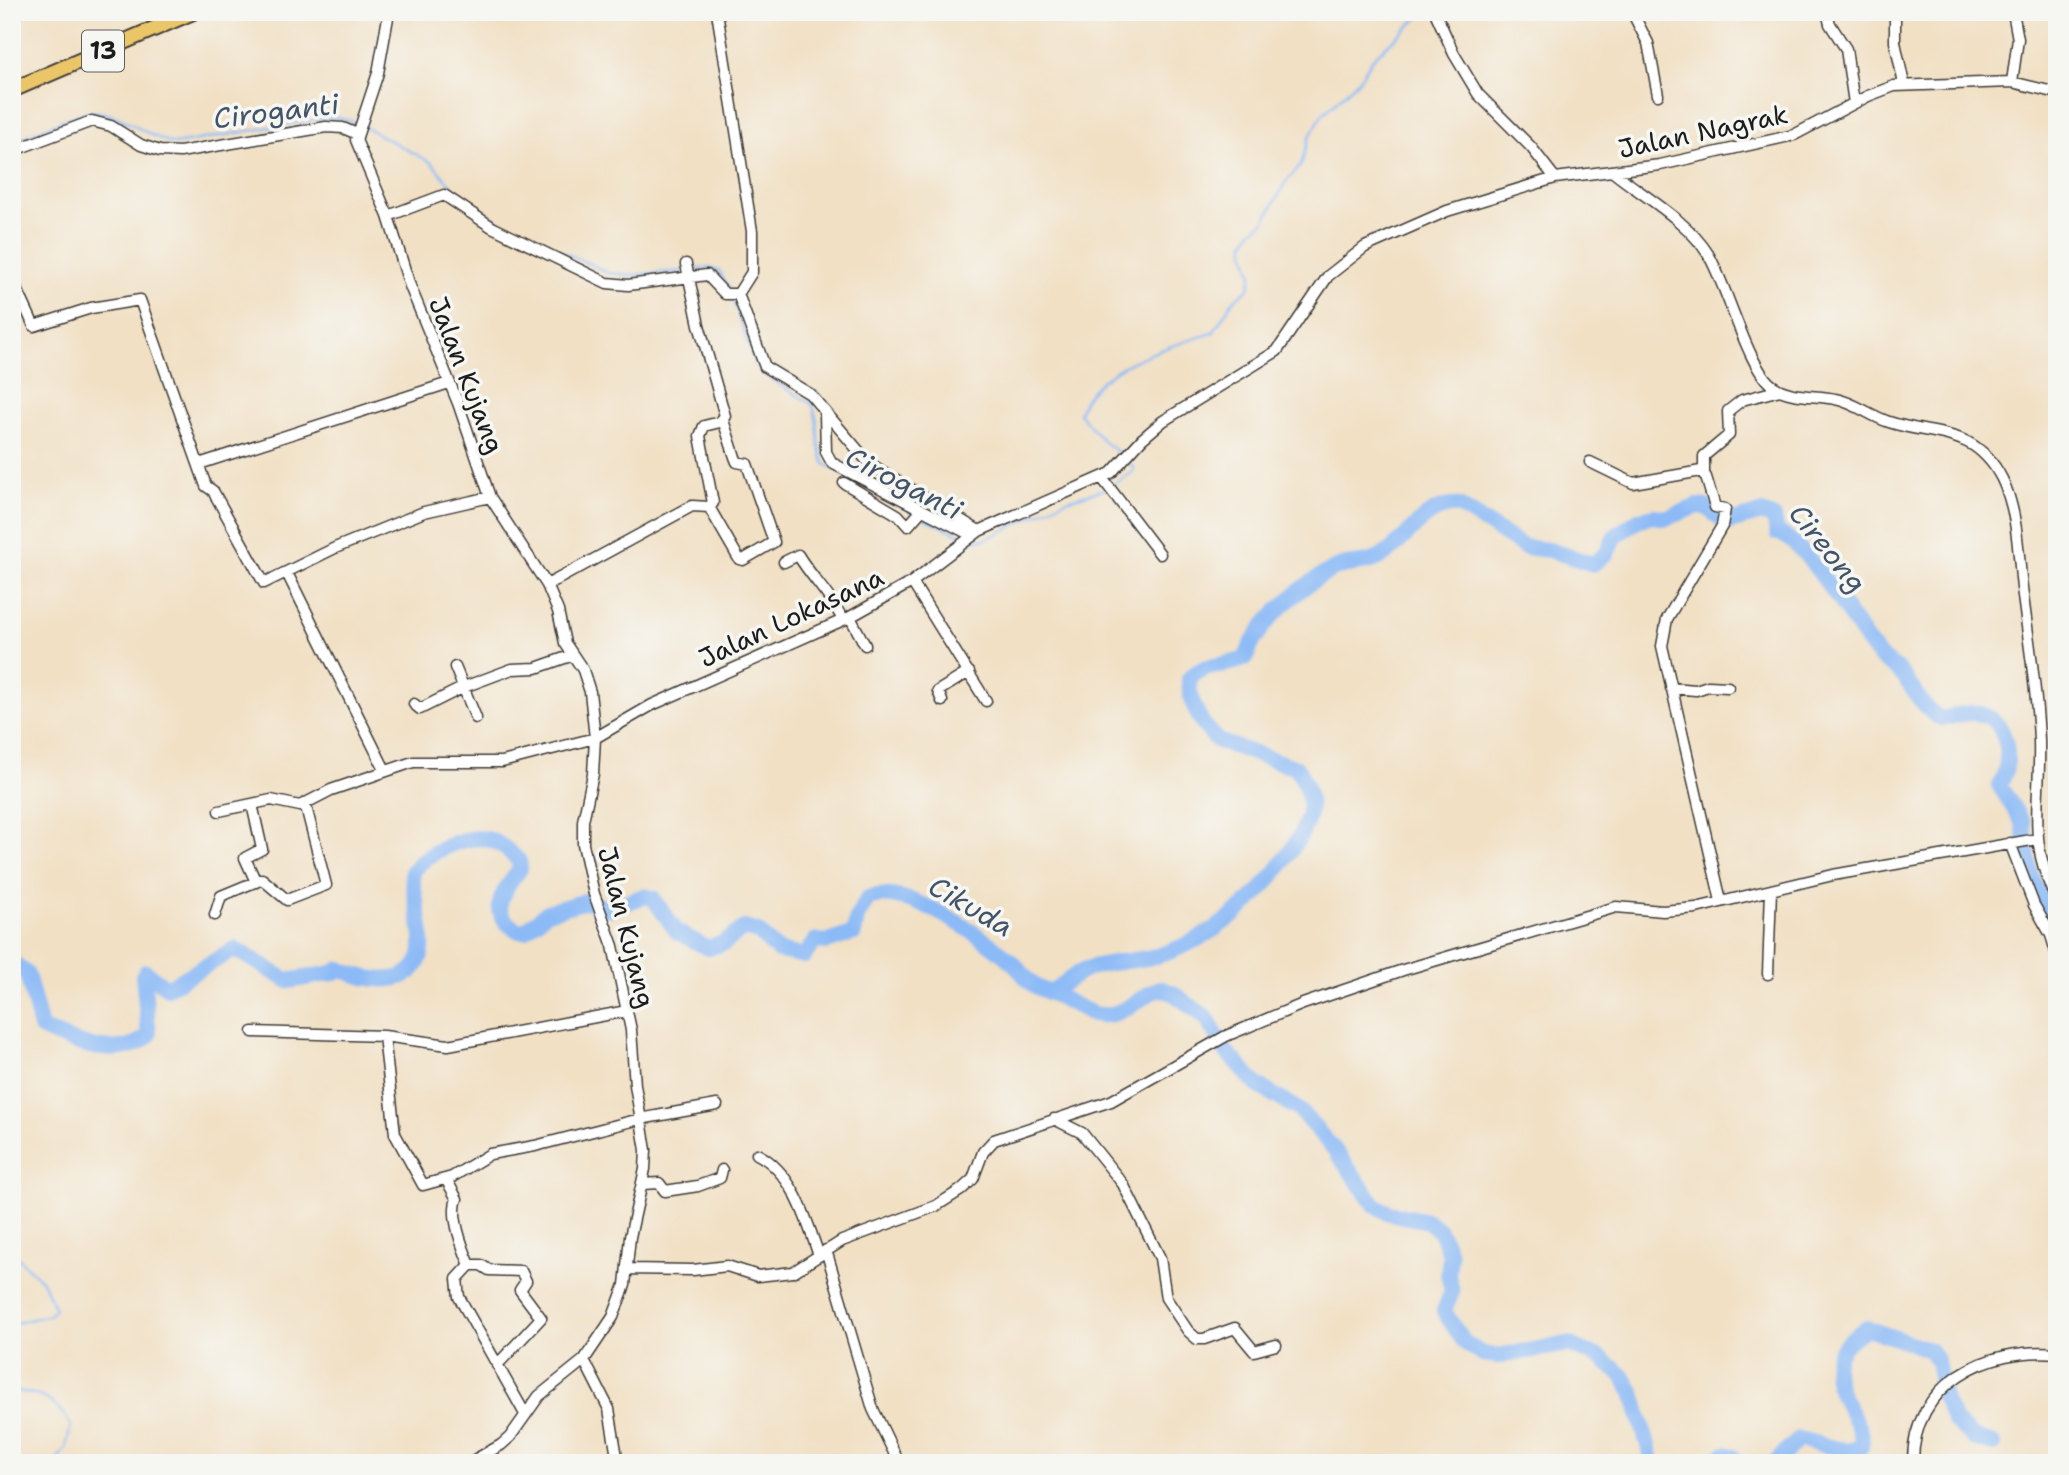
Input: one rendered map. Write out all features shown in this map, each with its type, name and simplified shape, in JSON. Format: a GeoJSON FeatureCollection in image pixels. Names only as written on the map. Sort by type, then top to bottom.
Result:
{"type":"FeatureCollection","features":[{"type":"Feature","properties":{"kind":"highway","name":"13"},"geometry":{"type":"LineString","coordinates":[[15,89],[193,12]]}},
{"type":"Feature","properties":{"kind":"street","name":"Jalan Kujang"},"geometry":{"type":"LineString","coordinates":[[389,12],[378,73],[360,121],[357,145],[388,216],[410,286],[490,497],[547,585],[558,611],[561,634],[583,670],[590,692],[595,738],[593,774],[583,821],[585,853],[627,1011],[646,1150],[642,1184],[630,1237],[625,1285],[613,1317],[584,1360],[539,1396],[501,1445],[473,1462]]}},
{"type":"Feature","properties":{"kind":"street"},"geometry":{"type":"LineString","coordinates":[[717,12],[752,231],[752,272],[733,293]]}},
{"type":"Feature","properties":{"kind":"street"},"geometry":{"type":"LineString","coordinates":[[1435,12],[1478,94],[1531,147],[1555,178]]}},
{"type":"Feature","properties":{"kind":"street"},"geometry":{"type":"LineString","coordinates":[[1632,12],[1648,43],[1658,95]]}},
{"type":"Feature","properties":{"kind":"street"},"geometry":{"type":"LineString","coordinates":[[1827,12],[1830,24],[1846,49],[1854,103]]}},
{"type":"Feature","properties":{"kind":"street"},"geometry":{"type":"LineString","coordinates":[[1895,12],[1895,42],[1904,84]]}},
{"type":"Feature","properties":{"kind":"street"},"geometry":{"type":"LineString","coordinates":[[2012,82],[2018,39],[2013,12]]}},
{"type":"Feature","properties":{"kind":"street"},"geometry":{"type":"LineString","coordinates":[[12,74],[15,89]]}},
{"type":"Feature","properties":{"kind":"street","name":"Jalan Nagrak"},"geometry":{"type":"LineString","coordinates":[[1555,178],[1734,151],[1794,135],[1854,103],[1890,87],[1904,84],[2012,82],[2057,93]]}},
{"type":"Feature","properties":{"kind":"street"},"geometry":{"type":"LineString","coordinates":[[12,151],[92,121],[111,126],[141,145],[160,151],[180,152],[326,127],[343,128],[357,134]]}},
{"type":"Feature","properties":{"kind":"street"},"geometry":{"type":"LineString","coordinates":[[1612,171],[1696,237],[1720,277],[1762,375],[1780,390]]}},
{"type":"Feature","properties":{"kind":"street","name":"Jalan Lokasana"},"geometry":{"type":"LineString","coordinates":[[305,803],[331,790],[385,770],[422,760],[502,762],[595,738],[652,705],[847,618],[912,582],[972,536],[1106,486],[1111,473],[1125,457],[1163,421],[1267,360],[1286,341],[1328,276],[1365,247],[1400,229],[1469,202],[1555,178]]}},
{"type":"Feature","properties":{"kind":"street"},"geometry":{"type":"LineString","coordinates":[[388,216],[444,195],[492,227],[607,283],[628,285],[688,272],[707,275],[733,293],[762,363],[806,391],[869,463],[972,536]]}},
{"type":"Feature","properties":{"kind":"street"},"geometry":{"type":"LineString","coordinates":[[688,272],[699,325],[724,411],[723,420],[734,457],[737,462],[747,464],[774,542],[743,560],[739,559],[709,507]]}},
{"type":"Feature","properties":{"kind":"street"},"geometry":{"type":"LineString","coordinates":[[12,288],[17,289],[34,326],[91,308],[140,300],[206,486],[213,491],[266,584],[335,548],[424,512],[490,497]]}},
{"type":"Feature","properties":{"kind":"street"},"geometry":{"type":"LineString","coordinates":[[199,464],[449,383]]}},
{"type":"Feature","properties":{"kind":"street"},"geometry":{"type":"LineString","coordinates":[[1721,901],[1662,646],[1667,620],[1724,522],[1725,509],[1716,507],[1704,473],[1704,456],[1729,435],[1728,411],[1742,400],[1780,390],[1837,399],[1890,422],[1953,434],[1984,456],[2002,480],[2019,548],[2039,741],[2033,840],[2045,878],[2057,901]]}},
{"type":"Feature","properties":{"kind":"street"},"geometry":{"type":"LineString","coordinates":[[825,413],[828,457],[832,463],[851,481],[898,514],[908,526],[919,515]]}},
{"type":"Feature","properties":{"kind":"street"},"geometry":{"type":"LineString","coordinates":[[709,507],[714,496],[700,436],[704,426],[723,420]]}},
{"type":"Feature","properties":{"kind":"street"},"geometry":{"type":"LineString","coordinates":[[1590,463],[1633,483],[1704,473]]}},
{"type":"Feature","properties":{"kind":"street"},"geometry":{"type":"LineString","coordinates":[[851,481],[919,515],[972,536]]}},
{"type":"Feature","properties":{"kind":"street"},"geometry":{"type":"LineString","coordinates":[[1106,486],[1160,554]]}},
{"type":"Feature","properties":{"kind":"street"},"geometry":{"type":"LineString","coordinates":[[547,585],[692,506],[709,507]]}},
{"type":"Feature","properties":{"kind":"street"},"geometry":{"type":"LineString","coordinates":[[785,562],[799,555],[812,577],[847,618],[865,645]]}},
{"type":"Feature","properties":{"kind":"street"},"geometry":{"type":"LineString","coordinates":[[288,573],[385,770]]}},
{"type":"Feature","properties":{"kind":"street"},"geometry":{"type":"LineString","coordinates":[[912,582],[986,701]]}},
{"type":"Feature","properties":{"kind":"street"},"geometry":{"type":"LineString","coordinates":[[414,704],[420,709],[464,687],[512,669],[536,668],[573,654]]}},
{"type":"Feature","properties":{"kind":"street"},"geometry":{"type":"LineString","coordinates":[[455,667],[476,718]]}},
{"type":"Feature","properties":{"kind":"street"},"geometry":{"type":"LineString","coordinates":[[942,701],[938,691],[969,672]]}},
{"type":"Feature","properties":{"kind":"street"},"geometry":{"type":"LineString","coordinates":[[1671,688],[1699,690],[1708,686],[1728,687]]}},
{"type":"Feature","properties":{"kind":"street"},"geometry":{"type":"LineString","coordinates":[[215,915],[221,896],[262,879],[287,900],[326,885],[305,803],[295,807],[271,800],[219,811]]}},
{"type":"Feature","properties":{"kind":"street"},"geometry":{"type":"LineString","coordinates":[[251,804],[262,849],[245,858],[256,882]]}},
{"type":"Feature","properties":{"kind":"street"},"geometry":{"type":"LineString","coordinates":[[627,1269],[693,1270],[727,1266],[758,1276],[793,1272],[860,1232],[936,1206],[973,1179],[988,1144],[1127,1093],[1226,1036],[1303,1004],[1403,970],[1616,907],[1674,910],[1856,871],[2033,840]]}},
{"type":"Feature","properties":{"kind":"street"},"geometry":{"type":"LineString","coordinates":[[2012,843],[2057,955]]}},
{"type":"Feature","properties":{"kind":"street"},"geometry":{"type":"LineString","coordinates":[[1768,974],[1771,890]]}},
{"type":"Feature","properties":{"kind":"street"},"geometry":{"type":"LineString","coordinates":[[253,1032],[384,1036],[448,1045],[627,1011]]}},
{"type":"Feature","properties":{"kind":"street"},"geometry":{"type":"LineString","coordinates":[[384,1036],[395,1134],[423,1185],[446,1179],[490,1154],[535,1146],[640,1119],[717,1105]]}},
{"type":"Feature","properties":{"kind":"street"},"geometry":{"type":"LineString","coordinates":[[1054,1119],[1082,1133],[1123,1184],[1160,1258],[1166,1298],[1188,1331],[1197,1339],[1204,1339],[1235,1328],[1254,1350],[1276,1345]]}},
{"type":"Feature","properties":{"kind":"street"},"geometry":{"type":"LineString","coordinates":[[757,1154],[766,1159],[789,1186],[822,1253],[873,1409],[900,1463]]}},
{"type":"Feature","properties":{"kind":"street"},"geometry":{"type":"LineString","coordinates":[[642,1184],[659,1183],[664,1191],[682,1189],[720,1178],[722,1170]]}},
{"type":"Feature","properties":{"kind":"street"},"geometry":{"type":"LineString","coordinates":[[446,1179],[457,1199],[454,1208],[457,1232],[470,1265]]}},
{"type":"Feature","properties":{"kind":"street"},"geometry":{"type":"LineString","coordinates":[[497,1365],[541,1318],[520,1290],[526,1282],[521,1271],[489,1270],[481,1265],[470,1265],[457,1279],[456,1286],[497,1365],[525,1415]]}},
{"type":"Feature","properties":{"kind":"street"},"geometry":{"type":"LineString","coordinates":[[1913,1463],[1918,1433],[1937,1395],[1947,1383],[1997,1355],[2057,1353]]}},
{"type":"Feature","properties":{"kind":"street"},"geometry":{"type":"LineString","coordinates":[[584,1360],[609,1409],[618,1463]]}},
{"type":"Feature","properties":{"kind":"waterway","name":"Ciroganti"},"geometry":{"type":"LineString","coordinates":[[1122,455],[1104,442],[1079,413],[1087,397],[1100,382],[1135,360],[1213,333],[1232,302],[1249,288],[1252,274],[1245,252],[1245,242],[1252,231],[1264,222],[1285,183],[1301,165],[1309,138],[1322,115],[1358,81],[1374,57],[1425,12]]}},
{"type":"Feature","properties":{"kind":"waterway","name":"Ciroganti"},"geometry":{"type":"LineString","coordinates":[[12,143],[69,118],[91,112],[109,114],[175,144],[324,118],[336,117],[357,123]]}},
{"type":"Feature","properties":{"kind":"waterway","name":"Ciroganti"},"geometry":{"type":"LineString","coordinates":[[363,126],[432,163],[460,196],[511,229],[608,273],[630,275],[683,271]]}},
{"type":"Feature","properties":{"kind":"waterway","name":"Ciroganti"},"geometry":{"type":"LineString","coordinates":[[690,270],[709,268],[719,271],[730,290]]}},
{"type":"Feature","properties":{"kind":"waterway","name":"Ciroganti"},"geometry":{"type":"LineString","coordinates":[[732,297],[755,363],[772,380],[812,404],[825,464],[915,514]]}},
{"type":"Feature","properties":{"kind":"waterway","name":"Ciroganti"},"geometry":{"type":"LineString","coordinates":[[1111,486],[1133,472],[1134,468],[1127,459]]}},
{"type":"Feature","properties":{"kind":"waterway","name":"Ciroganti"},"geometry":{"type":"LineString","coordinates":[[972,540],[986,539],[1064,501],[1105,489]]}},
{"type":"Feature","properties":{"kind":"waterway","name":"Cireong"},"geometry":{"type":"LineString","coordinates":[[1052,992],[1087,969],[1157,956],[1185,945],[1219,926],[1250,901],[1276,871],[1302,832],[1309,812],[1309,802],[1308,792],[1297,768],[1218,741],[1197,713],[1189,679],[1208,667],[1246,658],[1260,631],[1271,618],[1298,593],[1326,573],[1339,567],[1381,557],[1426,517],[1447,507],[1459,506],[1524,547],[1549,550],[1593,564],[1607,553],[1615,536],[1640,519],[1654,516],[1666,518],[1698,506],[1706,507],[1726,523],[1762,513],[1774,518],[1777,533],[1801,550],[1829,585],[1875,652],[1900,673],[1930,711],[1942,719],[1966,713],[1981,714],[1998,725],[2003,734],[2007,756],[1999,785],[2023,823],[2030,872],[2044,905],[2057,920]]}},
{"type":"Feature","properties":{"kind":"waterway","name":"Ciroganti"},"geometry":{"type":"LineString","coordinates":[[921,517],[966,537]]}},
{"type":"Feature","properties":{"kind":"waterway","name":"Cikuda"},"geometry":{"type":"LineString","coordinates":[[12,962],[27,974],[41,1028],[81,1044],[111,1049],[138,1043],[149,1035],[143,976],[146,972],[167,988],[235,949],[288,981],[333,973],[340,969],[376,979],[400,977],[411,972],[418,963],[422,949],[412,872],[437,851],[460,841],[483,839],[496,842],[519,861],[520,869],[500,902],[502,917],[519,931],[525,931],[547,912],[586,901],[611,909],[644,896],[653,898],[677,932],[708,948],[724,943],[744,928],[758,932],[778,951],[804,956],[815,941],[827,942],[854,933],[857,917],[868,898],[903,898],[923,905],[964,927],[1012,962],[1035,986],[1093,1014],[1120,1011],[1160,988],[1173,993],[1207,1018],[1223,1048],[1257,1085],[1299,1110],[1334,1149],[1376,1206],[1389,1213],[1428,1221],[1439,1230],[1450,1254],[1448,1274],[1452,1291],[1444,1311],[1464,1342],[1482,1354],[1498,1356],[1568,1344],[1601,1358],[1623,1376],[1633,1393],[1653,1463]]}},
{"type":"Feature","properties":{"kind":"waterway"},"geometry":{"type":"LineString","coordinates":[[12,1252],[42,1281],[55,1309],[49,1315],[12,1324]]}},
{"type":"Feature","properties":{"kind":"waterway","name":"Cikuda"},"geometry":{"type":"LineString","coordinates":[[1775,1463],[1799,1439],[1846,1451],[1861,1447],[1861,1436],[1840,1392],[1836,1376],[1837,1360],[1846,1344],[1867,1328],[1930,1350],[1937,1361],[1944,1398],[1954,1421],[1973,1438],[1994,1444]]}},
{"type":"Feature","properties":{"kind":"waterway"},"geometry":{"type":"LineString","coordinates":[[12,1390],[47,1399],[71,1425],[66,1448],[55,1463]]}},
{"type":"Feature","properties":{"kind":"waterway","name":"Cikuda"},"geometry":{"type":"LineString","coordinates":[[1710,1463],[1725,1454],[1732,1456],[1733,1463]]}}]}
